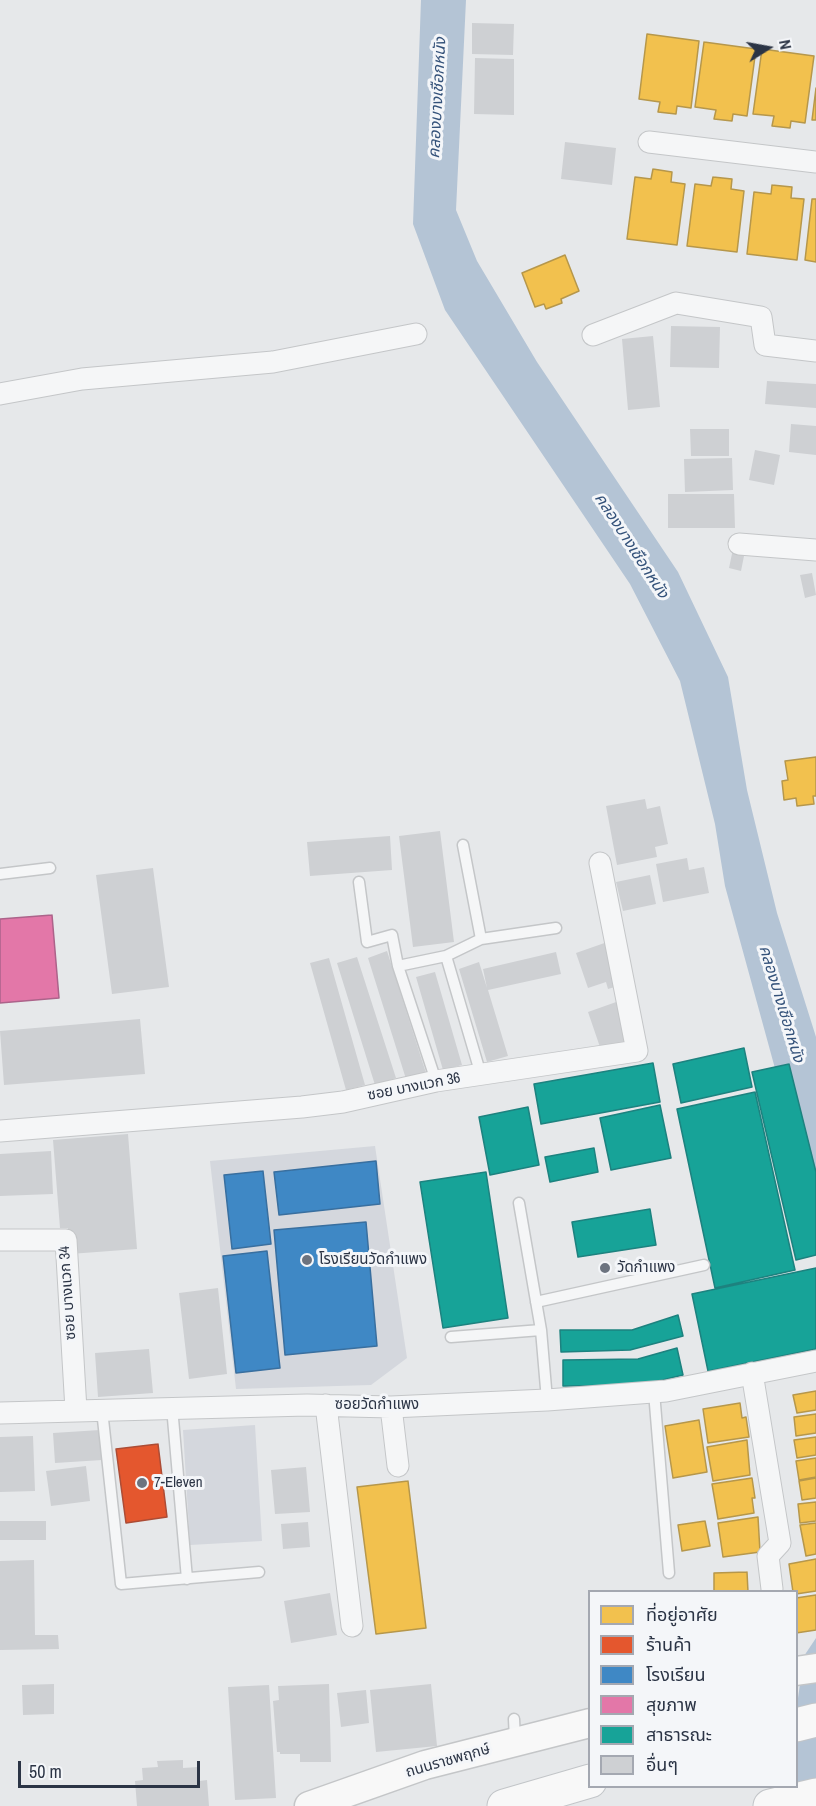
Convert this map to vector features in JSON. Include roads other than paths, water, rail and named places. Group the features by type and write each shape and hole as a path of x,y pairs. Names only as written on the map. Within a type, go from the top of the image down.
{"main road":[{"path":"798,1671 816,1668"},
{"path":"798,1724 816,1720"},
{"name":"ถนนราชพฤกษ์","path":"309,1806 514,1731 588,1723"},
{"path":"504,1806 588,1782"},
{"path":"771,1806 816,1796"}],"street":[{"path":"649,142 816,162"},
{"path":"593,336 676,303 761,317 765,345 816,351"},
{"path":"0,394 82,379 273,362 416,334"},
{"path":"739,544 816,550"},
{"name":"ซอย บางแวก 36","path":"0,1131 343,1102 436,1081 637,1051 600,863"},
{"name":"ซอย บางแวก 34","path":"0,1240 66,1240 76,1410"},
{"name":"ซอยวัดกำแพง","path":"0,1413 172,1407 326,1405 390,1407 547,1400 654,1392 816,1361"},
{"path":"752,1373 780,1543 768,1556 772,1589"},
{"path":"326,1405 352,1626"},
{"path":"390,1407 398,1466"}],"lane":[{"path":"463,845 481,939"},
{"path":"0,874 50,868"},
{"path":"359,882 367,942 392,935 398,966 436,1081"},
{"path":"398,966 446,956 481,939 556,928"},
{"path":"446,956 481,1075"},
{"path":"519,1203 541,1330 547,1400"},
{"path":"536,1302 704,1264"},
{"path":"451,1337 541,1330"},
{"path":"654,1392 669,1573"},
{"path":"172,1407 187,1579"},
{"path":"102,1410 121,1584 259,1572"}],"water":[{"name":"คลองบางเชือกหนัง","path":"421,0 466,0 456,210 477,261 537,362 678,572 728,677 747,790 777,913 816,1037 816,1218 725,886 715,824 680,681 630,584 445,310 413,224"},
{"path":"816,1638 816,1806 798,1788 798,1698 804,1656"}],"place":[{"name":"โรงเรียนวัดกำแพง","path":"307,1260"},
{"name":"วัดกำแพง","path":"605,1268"},
{"name":"7-Eleven","path":"142,1483"}]}
